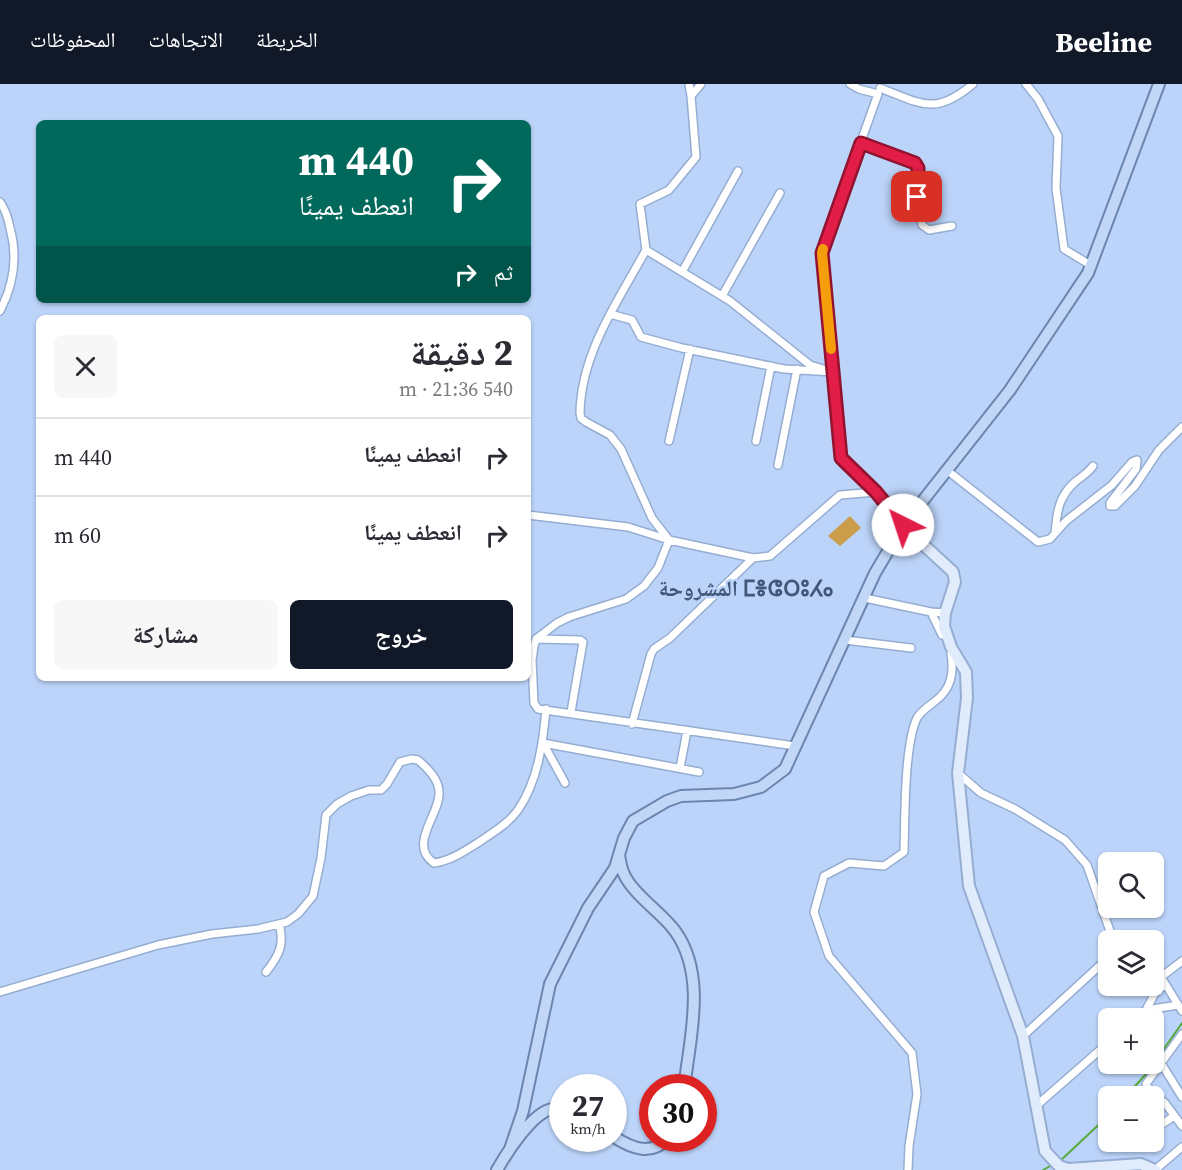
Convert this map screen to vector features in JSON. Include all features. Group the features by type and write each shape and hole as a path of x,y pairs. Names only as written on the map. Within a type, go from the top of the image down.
{"main road":[{"path":"510,1149 523,1112 538,1032 550,984 588,908 615,867 624,838 633,821 667,801 681,796 734,794 760,787 785,770 875,573 903,526 1010,390 1092,266 1159,84"},
{"path":"903,526 953,572 956,582 945,613 944,626 951,647 966,672 967,698 958,773 969,886 1023,1036 1045,1151 1059,1166 1074,1169 1141,1164 1155,1170"},
{"path":"619,854 623,873 627,879 675,931 686,951 693,975 693,1010 686,1074"},
{"path":"497,1170 510,1149 543,1113 549,1111"}],"street":[{"path":"669,540 652,518 621,449 610,435 586,422 581,418 580,413 589,359 610,314 646,250 640,204 669,190 696,158 688,84"},
{"path":"691,96 701,84"},
{"path":"849,84 859,89 879,89 923,104 937,105 959,96 973,84"},
{"path":"1026,84 1038,99 1058,136 1056,188 1064,249 1092,266"},
{"path":"879,89 822,253 841,458 876,492 903,526"},
{"path":"861,143 915,163 918,168 917,197 922,225 929,230 952,226"},
{"path":"682,272 738,171"},
{"path":"722,296 780,193"},
{"path":"0,202 6,210 15,255 14,273 0,311"},
{"path":"646,250 722,296 810,365 833,372"},
{"path":"610,314 632,320 641,337 771,366 833,372"},
{"path":"669,441 690,349"},
{"path":"756,441 771,366"},
{"path":"778,465 796,369"},
{"path":"948,471 1038,542 1050,539 1066,521 1112,485 1126,472 1132,462 1137,460 1137,469 1110,503 1110,506 1114,506 1135,486 1159,450 1182,427"},
{"path":"1055,533 1057,507 1066,490 1088,473 1093,466"},
{"path":"531,515 628,527 669,540 753,558 770,556 840,495 876,492"},
{"path":"669,540 658,568 644,586 627,599 569,617 536,639 532,660 534,703 538,709 795,746"},
{"path":"632,724 654,649 670,638 753,558"},
{"path":"865,598 945,613"},
{"path":"908,1170 909,1146 917,1094 912,1053 829,956 814,912 824,876 849,863 884,866 903,852 909,754 916,720 919,714 938,699 950,684 953,673 951,650 931,612"},
{"path":"536,639 580,640 583,642 571,712"},
{"path":"845,640 911,648"},
{"path":"0,992 158,945 287,922 298,914 313,896 321,858 326,815 337,804 351,796 369,790 381,790 400,762 418,760 436,780 440,789 439,798 425,832 425,853 434,863 444,862 504,825 518,810 532,782 543,743 546,709"},
{"path":"680,768 687,731"},
{"path":"543,743 699,772"},
{"path":"543,743 565,783"},
{"path":"958,773 981,793 1015,809 1065,840 1087,865 1110,930"},
{"path":"266,972 283,942 279,924"},
{"path":"1164,974 1182,961"},
{"path":"1023,1036 1098,967"},
{"path":"1147,1008 1155,993 1165,984 1180,1008 1164,1009"},
{"path":"1164,1060 1182,1034"},
{"path":"1036,1106 1098,1052"},
{"path":"1164,1069 1182,1097"},
{"path":"1154,1074 1146,1084 1153,1094 1165,1103 1182,1126"},
{"path":"1164,1123 1174,1116"},
{"path":"1155,1170 1182,1147"}],"shaded area":[{"path":"850,516 861,528 840,546 828,536"}],"waterway":[{"path":"1135,1086 1182,1023"},
{"path":"1060,1161 1098,1125"},
{"path":"1043,1170 1052,1165"}],"slow traffic":[{"path":"823,249 831,349"}],"district":[{"name":"المشروحة ⵎⴻⵛⵔⵓⵃⴰ","path":"746,588"}],"route":[{"path":"903,525 876,492 841,458 822,253 861,143 915,163 918,168 917,197"}]}
